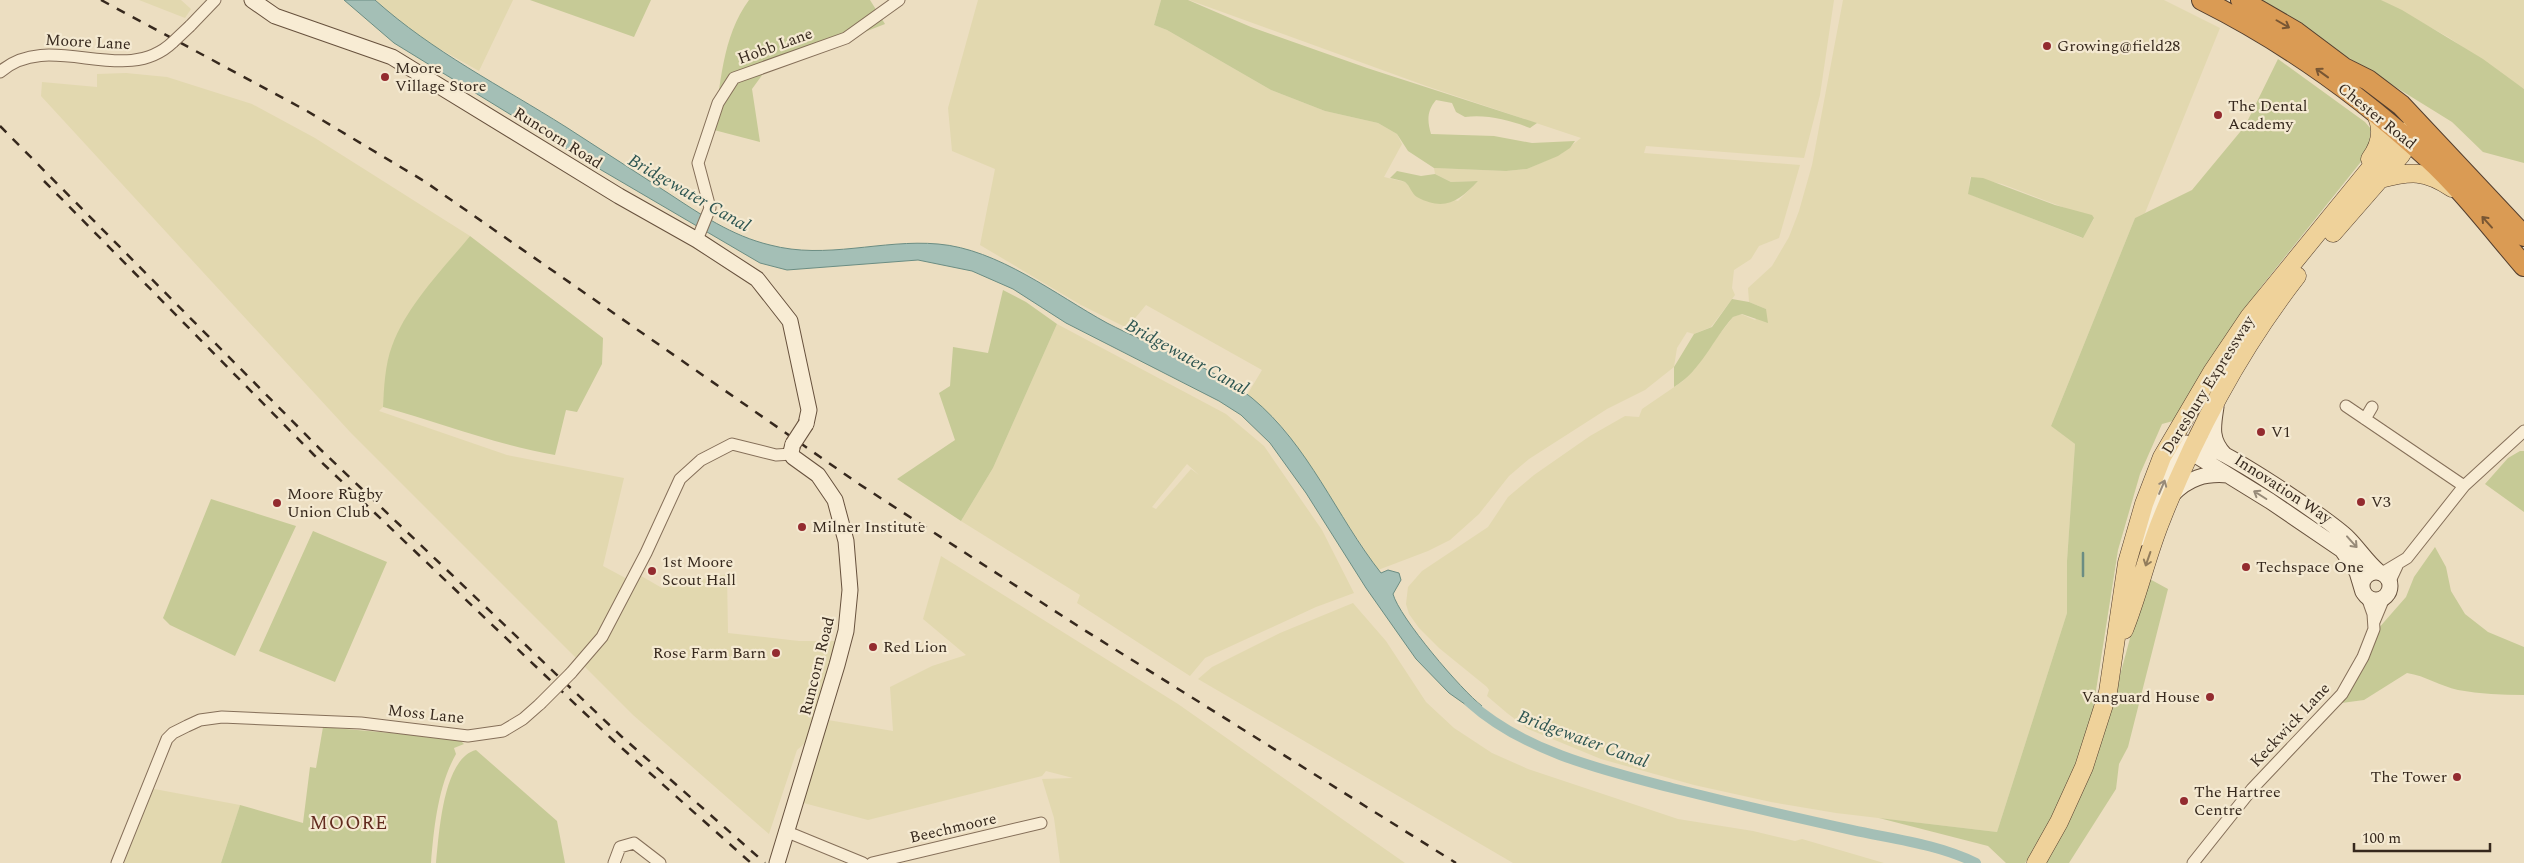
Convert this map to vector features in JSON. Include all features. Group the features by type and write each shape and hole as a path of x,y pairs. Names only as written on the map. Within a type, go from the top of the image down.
{"highway":[{"name":"Chester Road","path":"2202,0 2290,51 2406,135 2429,158 2524,266"},
{"name":"Chester Road","path":"2241,0 2296,32 2344,68 2368,80 2401,105 2524,236"}],"main road":[{"path":"2344,68 2365,90 2406,122 2406,135 2422,133 2434,139"},
{"path":"2375,113 2381,128 2371,179 2407,173 2428,175 2462,195"},
{"name":"Daresbury Expressway","path":"2115,652 2191,446 2253,336 2406,135"},
{"name":"Daresbury Expressway","path":"2036,863 2084,767 2108,692 2127,563 2135,530 2162,457 2212,372 2249,317 2371,179"}],"street":[{"name":"Moore Lane","path":"0,72 18,60 43,55 136,61 158,54 190,26 215,0"},
{"name":"Runcorn Road","path":"252,0 274,16 392,57 619,196 698,238 757,279 790,321 809,410 806,424 792,449 796,461 818,475 834,500 846,541 850,590 846,631 822,719 777,862"},
{"name":"Hobb Lane","path":"698,238 708,216 709,200 698,163 718,104 734,78 846,38 898,0"},
{"path":"2217,401 2213,435 2220,450 2229,458"},
{"path":"2346,406 2464,486"},
{"path":"2365,419 2372,407"},
{"path":"2127,563 2176,455 2191,446 2182,422"},
{"path":"2374,622 2365,595 2364,579 2370,573 2383,575 2407,558 2464,486 2524,431"},
{"name":"Moss Lane","path":"117,863 137,819 162,747 173,733 200,720 222,717 361,723 468,736 502,731 523,719 571,673 602,637 646,553 680,479 701,460 732,444 744,445 776,455 792,449"},
{"name":"Innovation Way","path":"2191,446 2204,446 2229,458 2300,501 2347,536 2368,563 2383,575"},
{"name":"Innovation Way","path":"2191,446 2229,475 2342,550 2357,572 2365,595"},
{"path":"2171,497 2180,486 2198,477 2229,475"},
{"path":"2365,595 2376,601 2384,598 2390,591 2383,575"},
{"name":"Keckwick Lane","path":"2193,863 2252,789 2342,694 2363,657 2384,598"},
{"name":"Beechmoore","path":"878,862 1041,823"},
{"path":"786,831 863,863"},
{"path":"614,863 620,847 634,843 660,863"}],"shaded area":[{"path":"139,0 181,0 191,9 185,18"},
{"path":"376,0 513,0 479,71 424,40 403,25"},
{"path":"978,0 1161,0 1154,25 1167,30 1271,90 1325,111 1378,123 1397,134 1402,144 1384,177 1405,182 1413,191 1458,201 1478,181 1451,182 1435,174 1434,168 1506,171 1527,169 1561,154 1581,138 1429,87 1189,0 1834,0 1820,95 1804,158 1646,146 1644,153 1800,165 1779,238 1759,246 1751,259 1734,270 1732,288 1735,295 1711,327 1694,334 1687,332 1677,348 1674,367 1645,390 1607,409 1529,459 1509,476 1479,514 1450,540 1428,551 1378,570 1288,434 1275,419 1247,395 1262,370 1146,305 1127,328 1081,305 980,245 995,169 952,151 948,108"},
{"path":"1843,0 2164,0 2220,28 2145,213 2135,218 2051,426 2075,444 2067,561 2067,613 1997,832 1836,813 1771,802 1694,785 1601,759 1528,729 1507,713 1487,696 1489,690 1487,687 1439,648 1419,628 1409,614 1406,604 1408,587 1422,571 1488,527 1508,497 1534,475 1590,436 1625,416 1639,417 1642,409 1683,381 1733,317 1741,314 1755,320 1766,309 1749,302 1748,288 1772,266 1789,237 1799,211 1812,165","holes":["1970,177 2002,184 2094,219 2082,238 1969,194"]},
{"path":"2381,0 2524,0 2524,89 2448,37"},
{"path":"126,73 167,77 252,104 315,138 470,236 416,303 384,393 383,407 379,411 507,455 624,478 603,566 631,581 636,573 662,588 727,574 728,633 799,641 836,641 825,689 805,743 797,750 769,834 633,715 351,433 41,96 42,82 97,87 97,74"},
{"path":"1057,324 1226,414 1264,446 1322,530 1354,593 1316,607 1205,658 1190,676 1077,603 1080,595 961,521 993,468","holes":["1187,464 1199,475 1191,469 1156,509 1152,507"]},
{"path":"941,556 1178,704 1405,863 1060,863 1054,818 1042,779 1073,778 1046,771 1042,776 868,820 796,801 822,719 893,731 890,687 932,666 966,655 923,619"},
{"path":"1353,603 1386,641 1426,702 1454,728 1492,753 1528,769 1678,819 1753,831 1795,841 1802,839 1884,863 1513,863 1198,679 1212,667 1280,633"},
{"path":"149,788 240,805 221,863 117,863"}],"green space":[{"path":"530,0 651,0 634,37"},
{"path":"749,0 870,0 885,24 765,71 752,89 760,142 714,130 728,46 733,29"},
{"path":"1161,0 1188,0 1251,27 1367,68 1537,123 1530,128 1498,118 1465,117 1456,112 1452,103 1436,100 1429,116 1431,134 1494,136 1532,143 1575,141 1570,148 1558,156 1527,169 1506,171 1434,168 1408,151 1397,134 1378,123 1325,111 1271,90 1167,30 1154,25"},
{"path":"2255,0 2381,0 2402,10 2483,59 2524,89 2524,163 2483,152 2452,122"},
{"path":"2278,59 2365,122 2371,129 2368,153 2260,288 2173,421 2162,424 2140,474 2118,550 2084,767 2059,822 2025,863 2006,863 1988,846 1879,818 1997,832 2067,613 2067,561 2075,444 2051,426 2135,218 2192,190 2245,126"},
{"path":"1397,171 1421,176 1435,174 1451,182 1478,181 1458,199 1444,204 1436,204 1417,197 1405,182 1390,178"},
{"path":"1971,177 1983,178 2055,205 2092,215 2094,218 2083,238 1968,194"},
{"path":"470,236 603,338 602,364 577,412 566,410 555,455 490,440 383,407 388,360 399,331 426,288"},
{"path":"1003,290 1026,302 1057,324 993,468 961,521 897,479 955,440 939,393 950,386 953,347 988,353"},
{"path":"1732,299 1749,302 1766,309 1768,323 1742,314 1733,317 1699,364 1674,387 1674,367 1694,334 1712,327"},
{"path":"2520,451 2524,451 2524,512 2485,484 2508,458"},
{"path":"211,499 296,526 235,656 170,625 163,618"},
{"path":"313,531 387,562 335,682 259,651"},
{"path":"2435,547 2446,567 2451,591 2465,614 2488,632 2524,647 2524,695 2458,690 2407,673 2364,700 2334,704 2370,638 2406,597 2414,577"},
{"path":"2146,577 2168,589 2128,747 2119,764 2116,789 2069,863 2046,863 2064,828 2094,759 2116,688"},
{"path":"323,727 459,739 464,744 454,748 456,754 441,793 435,821 431,863 221,863 240,805 303,823 310,767 316,768"},
{"path":"476,750 557,821 565,863 436,863 441,817 450,782 456,767 465,756"}],"water":[{"path":"344,0 375,0 420,36 468,68 566,127 704,216 729,230 756,241 791,249 833,250 917,243 960,248 1004,264 1107,323 1219,376 1252,398 1290,437 1381,573 1388,570 1399,573 1401,580 1393,594 1398,605 1419,636 1447,670 1482,706 1476,712 1449,693 1416,659 1366,588 1306,493 1270,443 1241,415 1219,401 1066,323 1013,289 972,271 918,260 787,270 760,263 591,164 394,43"}],"waterway":[{"path":"2083,553 2083,576"},
{"name":"Bridgewater Canal","path":"1469,702 1490,719 1514,734 1565,757 1591,766 1740,804 1931,847 1961,856 1976,863"}],"railway":[{"path":"101,0 307,111 424,181 859,484 1081,628 1456,863"},
{"path":"0,126 320,449 621,736 765,863"},
{"path":"44,181 314,455 615,742 751,863"}],"place":[{"name":"Growing@field28","path":"2047,46"},
{"name":"Moore Village Store","path":"385,77"},
{"name":"The Dental Academy","path":"2218,115"},
{"name":"V1","path":"2261,432"},
{"name":"V3","path":"2361,502"},
{"name":"Moore Rugby Union Club","path":"277,503"},
{"name":"Milner Institute","path":"802,527"},
{"name":"Techspace One","path":"2246,567"},
{"name":"1st Moore Scout Hall","path":"652,571"},
{"name":"Red Lion","path":"873,647"},
{"name":"Rose Farm Barn","path":"776,653"},
{"name":"Vanguard House","path":"2210,697"},
{"name":"The Tower","path":"2457,777"},
{"name":"The Hartree Centre","path":"2184,801"}],"district":[{"name":"MOORE","path":"349,823"}]}
